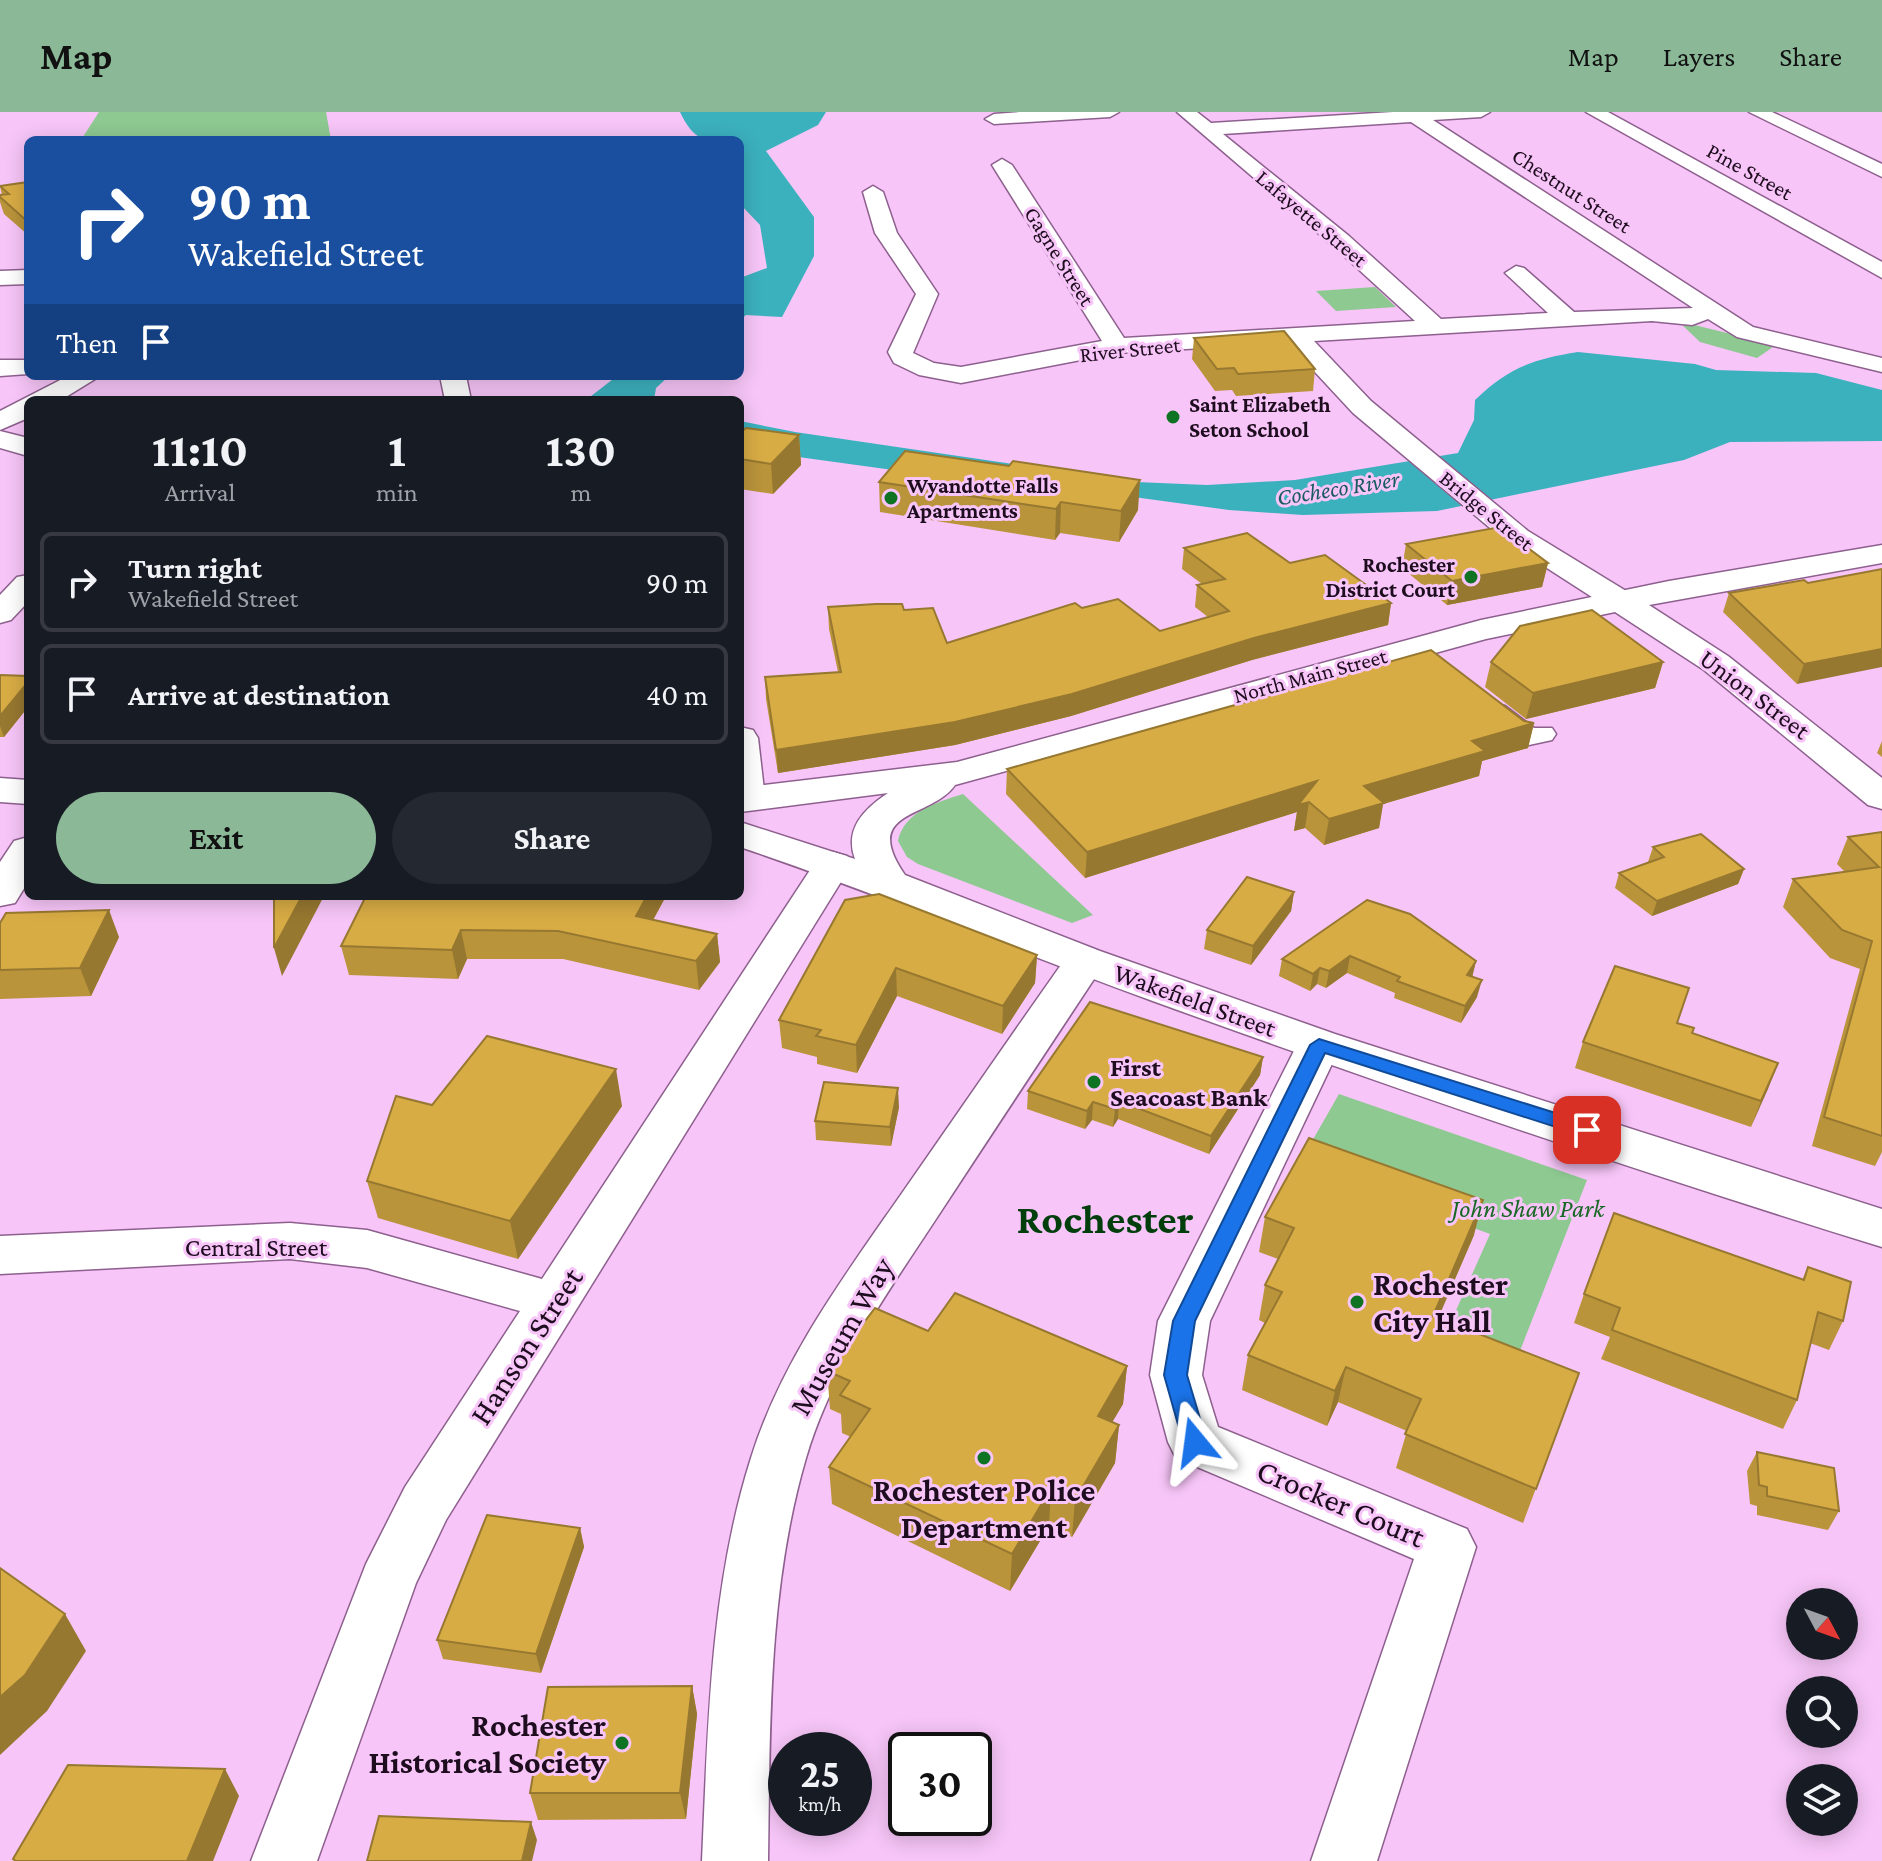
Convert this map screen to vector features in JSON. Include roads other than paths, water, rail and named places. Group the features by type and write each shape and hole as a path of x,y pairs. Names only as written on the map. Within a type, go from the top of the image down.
{"main road":[{"path":"0,439 24,446"},
{"name":"North Main Street","path":"744,811 959,773 1407,648 1620,601 1882,554"},
{"name":"Union Street","path":"1620,601 1716,663 1882,797"},
{"path":"890,884 872,859 870,839 875,825 882,814 897,802 959,773"},
{"path":"0,790 24,792"},
{"name":"Wakefield Street","path":"744,812 833,864 1085,961 1319,1045 1882,1228"},
{"path":"0,894 24,855"}],"street":[{"path":"994,119 1110,112"},
{"name":"Lafayette Street","path":"1186,112 1341,241 1435,327"},
{"path":"1207,129 1481,112"},
{"name":"Pine Street","path":"1595,112 1882,271"},
{"path":"1758,112 1882,171"},
{"name":"Chestnut Street","path":"1411,114 1701,313"},
{"name":"Gagne Street","path":"1002,165 1117,346"},
{"name":"River Street","path":"873,192 886,233 927,294 902,345 903,358 928,370 961,375 1117,346 1701,313 1745,332 1882,365"},
{"path":"1516,273 1570,320"},
{"path":"0,278 24,277"},
{"name":"Bridge Street","path":"1296,337 1341,387 1484,508 1536,550 1620,601"},
{"path":"0,368 24,367"},
{"path":"49,396 79,380"},
{"path":"0,422 24,409"},
{"path":"0,613 24,588"},
{"path":"1480,699 1529,737 1543,734"},
{"name":"Hanson Street","path":"284,1861 387,1582 418,1517 833,864"},
{"name":"Museum Way","path":"735,1861 738,1773 752,1600 763,1519 793,1417 818,1364 883,1260 1085,961"},
{"name":"Crocker Court","path":"1319,1045 1184,1321 1176,1375 1195,1442 1447,1547 1344,1861"},
{"name":"Central Street","path":"0,1255 290,1241 367,1249 553,1302"}],"water":[{"path":"680,112 826,112 818,125 766,151 814,217 814,256 782,317 744,317 744,277 767,268 760,225 744,208 744,136 699,136"},
{"name":"Cocheco River","path":"1578,352 1695,364 1716,370 1816,373 1882,390 1882,441 1730,442 1684,460 1437,511 1303,515 1229,510 958,473 922,474 744,450 744,422 1136,482 1207,485 1295,480 1458,453 1474,420 1475,400 1510,373 1548,358"},
{"path":"612,380 665,380 656,388 655,396 591,396"}],"place":[{"name":"Saint Elizabeth Seton School","path":"1173,417"},
{"name":"Wyandotte Falls Apartments","path":"891,498"},
{"name":"Rochester District Court","path":"1471,577"},
{"name":"First Seacoast Bank","path":"1094,1082"},
{"name":"Rochester City Hall","path":"1357,1302"},
{"name":"Rochester Police Department","path":"984,1458"},
{"name":"Rochester Historical Society","path":"622,1743"}],"district":[{"name":"Rochester","path":"1105,1218"}],"park label":[{"name":"John Shaw Park","path":"1528,1208"}]}
